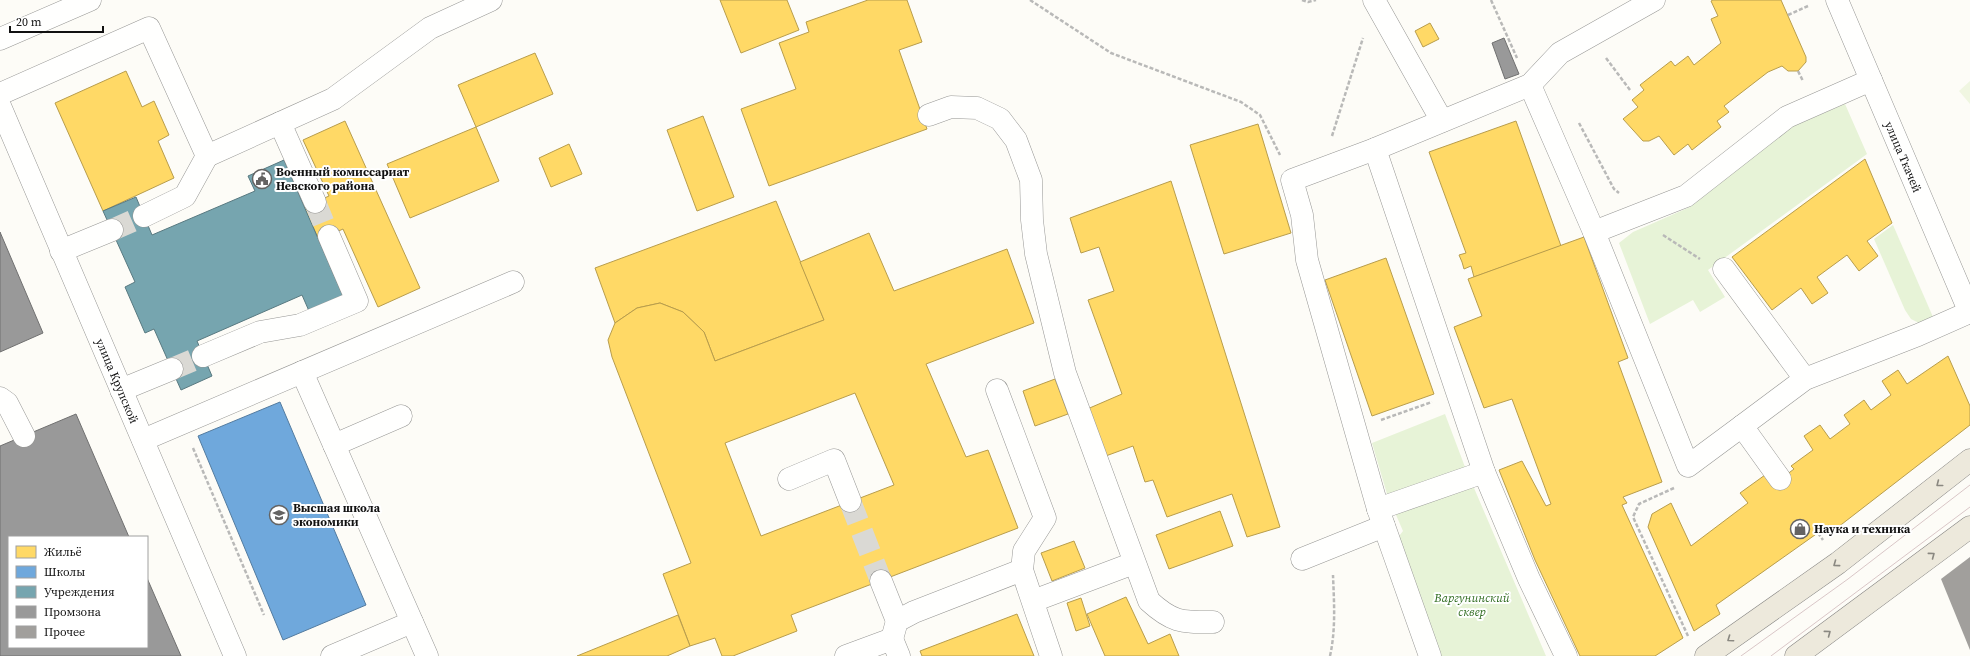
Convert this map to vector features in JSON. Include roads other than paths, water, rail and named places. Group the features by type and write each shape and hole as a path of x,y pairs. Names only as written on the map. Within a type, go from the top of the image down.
{"main road":[{"path":"1706,656 1838,563 1970,460"},
{"path":"1804,654 1970,527"}],"street":[{"path":"0,39 90,0"},
{"path":"144,216 185,196 207,156 333,99 430,28 491,0"},
{"path":"1374,0 1442,121"},
{"path":"1430,656 1381,518 1355,429 1308,260 1302,215 1292,180 1375,149 1530,85 1560,53 1654,0"},
{"name":"улица Ткачей","path":"1837,0 1970,313"},
{"path":"0,94 148,28 207,156"},
{"path":"1594,232 1686,196 1787,117 1871,80"},
{"path":"1530,85 1594,232 1688,466 1805,379 1918,336 1970,313"},
{"name":"улица Крупской","path":"0,106 235,656"},
{"path":"929,115 951,107 977,108 1000,119 1016,140 1031,180 1032,220 1036,254 1065,373 1149,601 1164,615 1185,622 1213,622"},
{"path":"280,123 315,202"},
{"path":"1375,149 1484,472 1529,579 1566,656"},
{"path":"61,251 112,230"},
{"path":"203,356 260,332 300,325 357,301 329,236"},
{"path":"1724,269 1805,379"},
{"path":"143,440 514,282"},
{"path":"121,390 172,369"},
{"path":"302,372 427,656"},
{"path":"997,390 1045,518 1024,551 1022,570 1052,656"},
{"path":"0,398 7,402 24,436"},
{"path":"334,445 401,416"},
{"path":"1742,426 1780,479"},
{"path":"788,478 834,460 850,501"},
{"path":"1302,559 1381,518 1484,472"},
{"path":"1033,601 1134,563"},
{"path":"846,656 896,638 914,612 1022,570"},
{"path":"881,581 896,638"},
{"path":"332,656 412,622"}],"tunnel":[{"path":"315,202 329,236"},
{"path":"112,230 144,216"},
{"path":"172,369 203,356"},
{"path":"850,501 881,581"}],"tram line":[{"path":"1741,656 1848,579 1970,485"},
{"path":"1771,656 1970,507"}],"place":[{"name":"Военный комиссариат Невского района","path":"262,179"},
{"name":"Высшая школа экономики","path":"279,515"},
{"name":"Наука и техника","path":"1800,529"}],"park label":[{"name":"Варгунинский сквер","path":"1472,605"}]}
